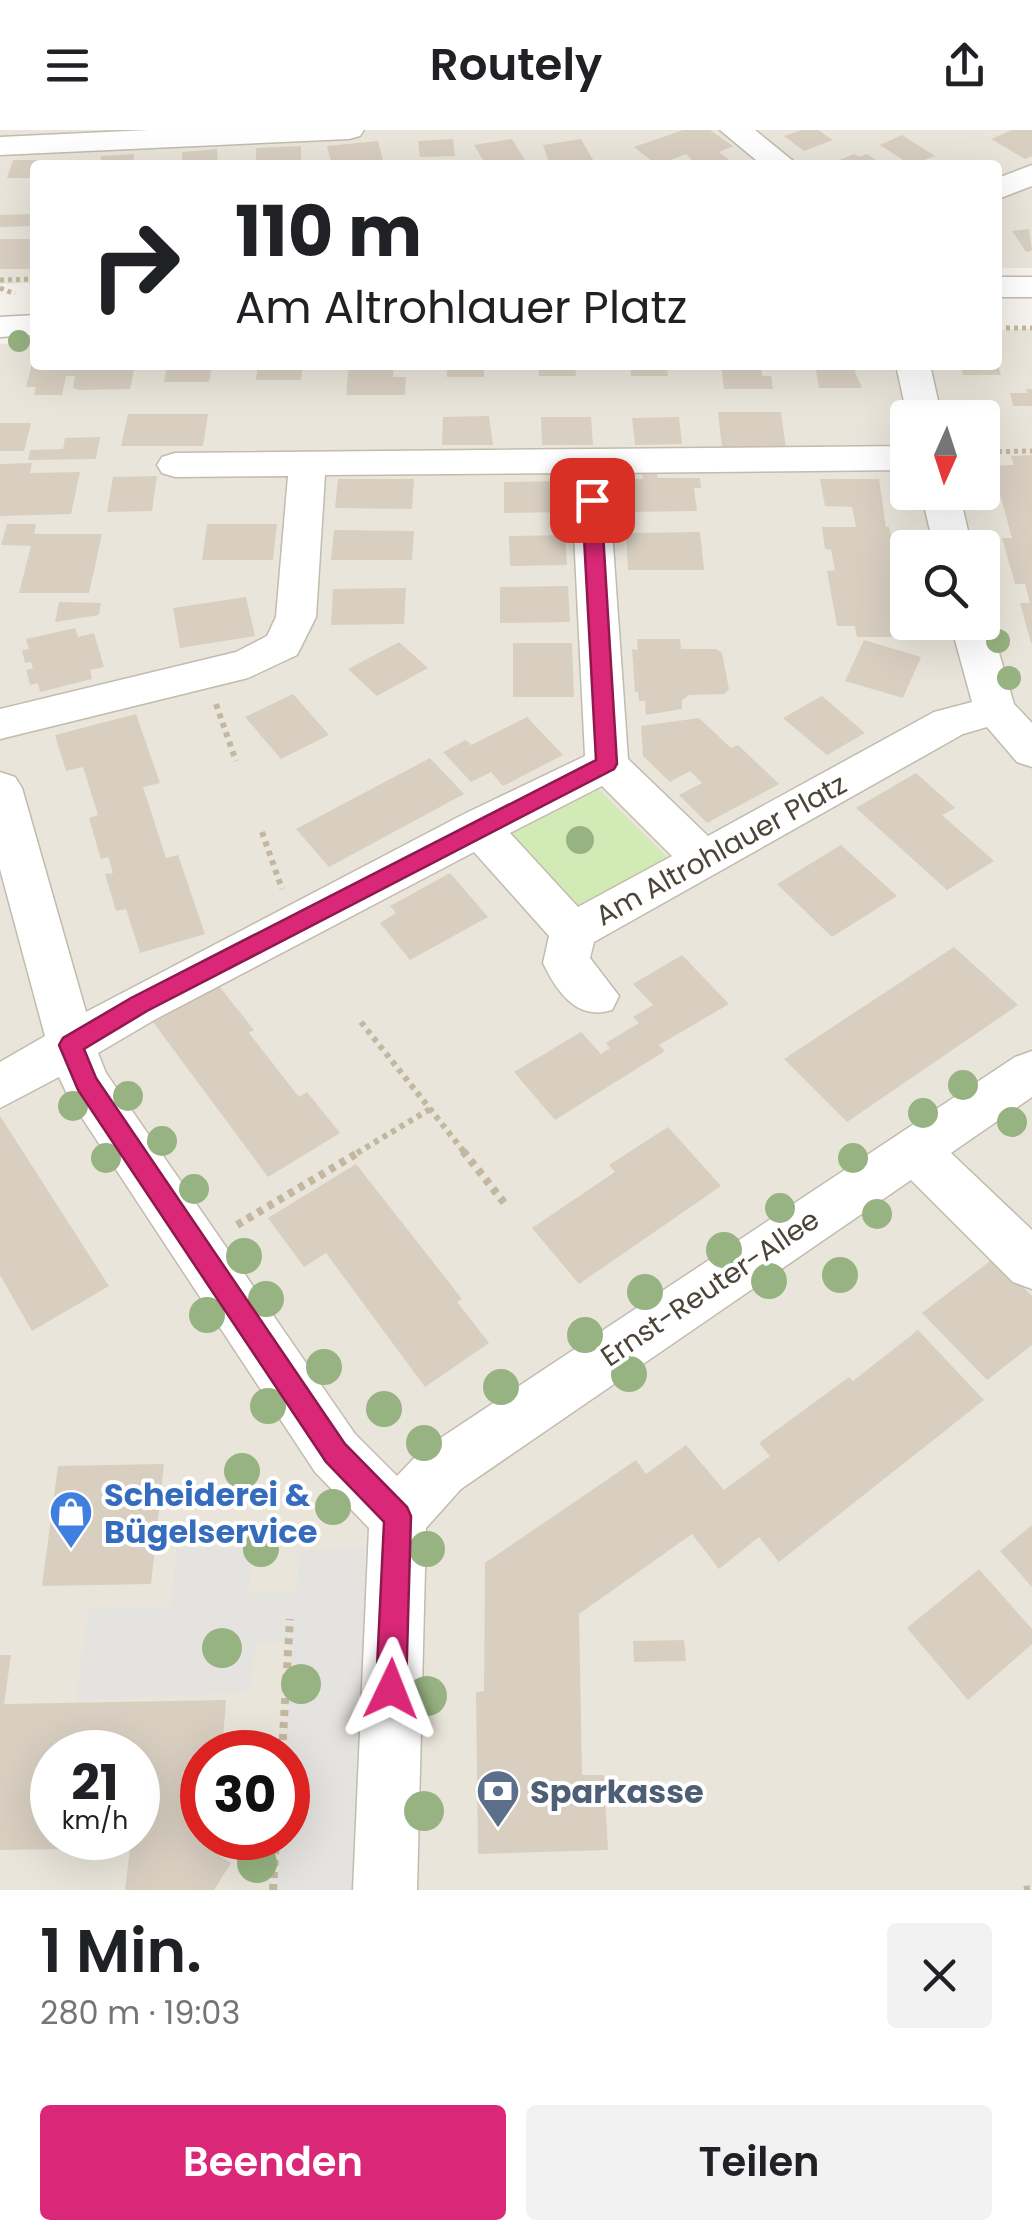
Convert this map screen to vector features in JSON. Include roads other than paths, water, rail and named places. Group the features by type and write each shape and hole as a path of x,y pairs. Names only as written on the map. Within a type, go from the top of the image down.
{"street":[{"path":"0,146 167,134 349,130"},
{"path":"735,130 775,160"},
{"path":"1002,188 1032,174"},
{"path":"1002,287 1032,286"},
{"path":"1002,312 1031,323"},
{"path":"0,327 30,325"},
{"path":"913,370 920,400"},
{"path":"175,465 890,458"},
{"path":"590,462 606,764 704,860"},
{"path":"0,724 248,664 283,645 296,617 307,464"},
{"path":"974,640 996,710 1032,751"},
{"name":"Am Altrohlauer Platz","path":"478,828 573,932 948,723 996,710"},
{"path":"0,1087 294,924 606,764"},
{"path":"0,788 71,1045 86,1083 335,1453 398,1516 385,1890"},
{"path":"573,932 566,963 595,996"},
{"name":"Ernst-Reuter-Allee","path":"398,1516 442,1470 1032,1072"},
{"path":"914,1149 1032,1265"}],"place":[{"name":"Scheiderei & Bügelservice","path":"71,1550"},
{"name":"Sparkasse","path":"498,1829"}]}
